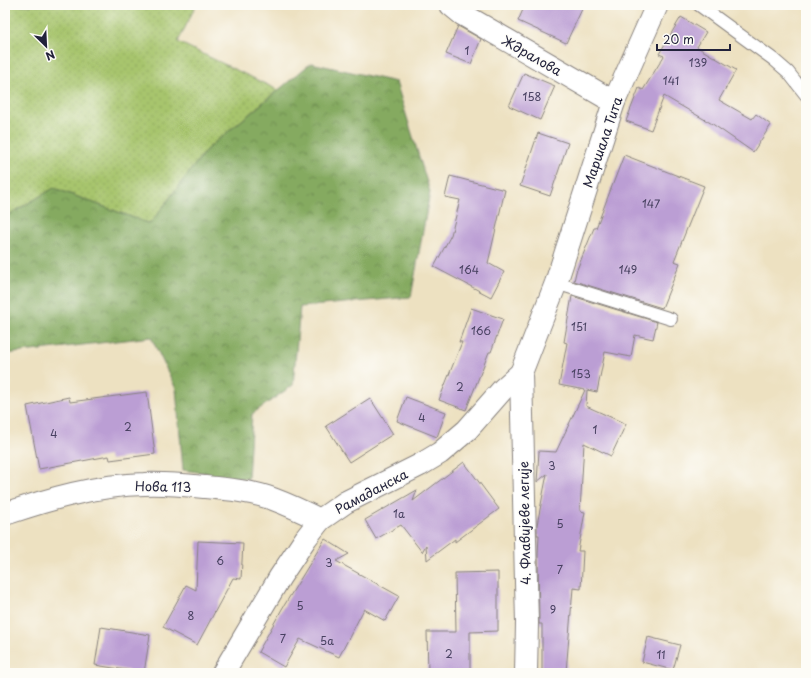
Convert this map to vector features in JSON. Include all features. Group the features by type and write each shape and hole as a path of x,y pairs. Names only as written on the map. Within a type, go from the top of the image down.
{"street":[{"name":"Ждралова","path":"451,5 462,14 614,102"},
{"name":"Маршала Тита","path":"521,373 556,284 614,102 657,5"},
{"name":"Рамаданска","path":"223,673 280,577 320,520 346,502 420,465 440,453 467,430 503,389 521,373"},
{"name":"4. Флавијеве легије","path":"521,373 527,623 526,673"},
{"name":"Нова 113","path":"5,514 49,500 97,489 151,484 181,484 240,491 271,498 320,520"}],"lane":[{"path":"699,5 773,59 788,72 806,95"},
{"path":"556,284 671,319"}],"green space":[{"path":"5,5 196,5 178,42 278,90 206,150 150,224 54,188 5,217"},
{"path":"311,63 396,82 430,192 411,297 300,307 293,385 252,414 248,479 183,470 176,389 151,337 5,354 5,217 54,188 150,224 206,150"}],"building":[{"path":"525,5 584,5 566,43 518,21"},
{"path":"681,17 706,32 697,47 736,70 719,100 752,119 756,114 771,125 753,152 714,125 664,96 651,130 626,121 639,88 643,90 664,56 659,54"},
{"path":"458,26 481,39 471,64 446,54"},
{"path":"524,73 555,86 540,120 509,106"},
{"path":"538,133 568,143 550,196 520,186"},
{"path":"624,155 704,186 674,261 680,263 662,308 574,281 576,272 594,228 596,228"},
{"path":"450,176 505,190 488,263 504,272 491,297 434,267 451,235 460,200 445,197"},
{"path":"572,296 657,322 653,339 635,335 631,357 605,352 597,392 587,390 586,406 626,424 611,456 584,443 580,511 585,512 578,551 583,551 581,589 573,588 566,672 542,673 542,624 539,624 539,535 537,535 537,525 547,474 537,482 539,451 556,452 585,390 559,385 567,343 564,342"},
{"path":"471,308 503,319 491,352 489,352 466,410 439,400 462,342 459,342"},
{"path":"147,392 155,454 110,460 109,456 39,469 27,406 69,397 70,402"},
{"path":"406,397 446,412 437,437 397,421"},
{"path":"370,398 393,434 349,462 326,426"},
{"path":"464,462 499,509 455,542 455,539 427,560 426,545 422,552 401,525 376,539 365,520 417,490 413,501"},
{"path":"325,539 349,554 336,561 399,596 385,621 364,609 339,657 300,639 284,667 258,652 282,609"},
{"path":"198,541 243,543 241,579 233,578 197,645 163,627 186,585 196,590"},
{"path":"498,572 498,631 470,632 470,673 428,673 427,632 456,632 455,573"},
{"path":"101,627 150,635 144,673 95,665"},
{"path":"648,637 680,645 673,670 642,662"}]}
